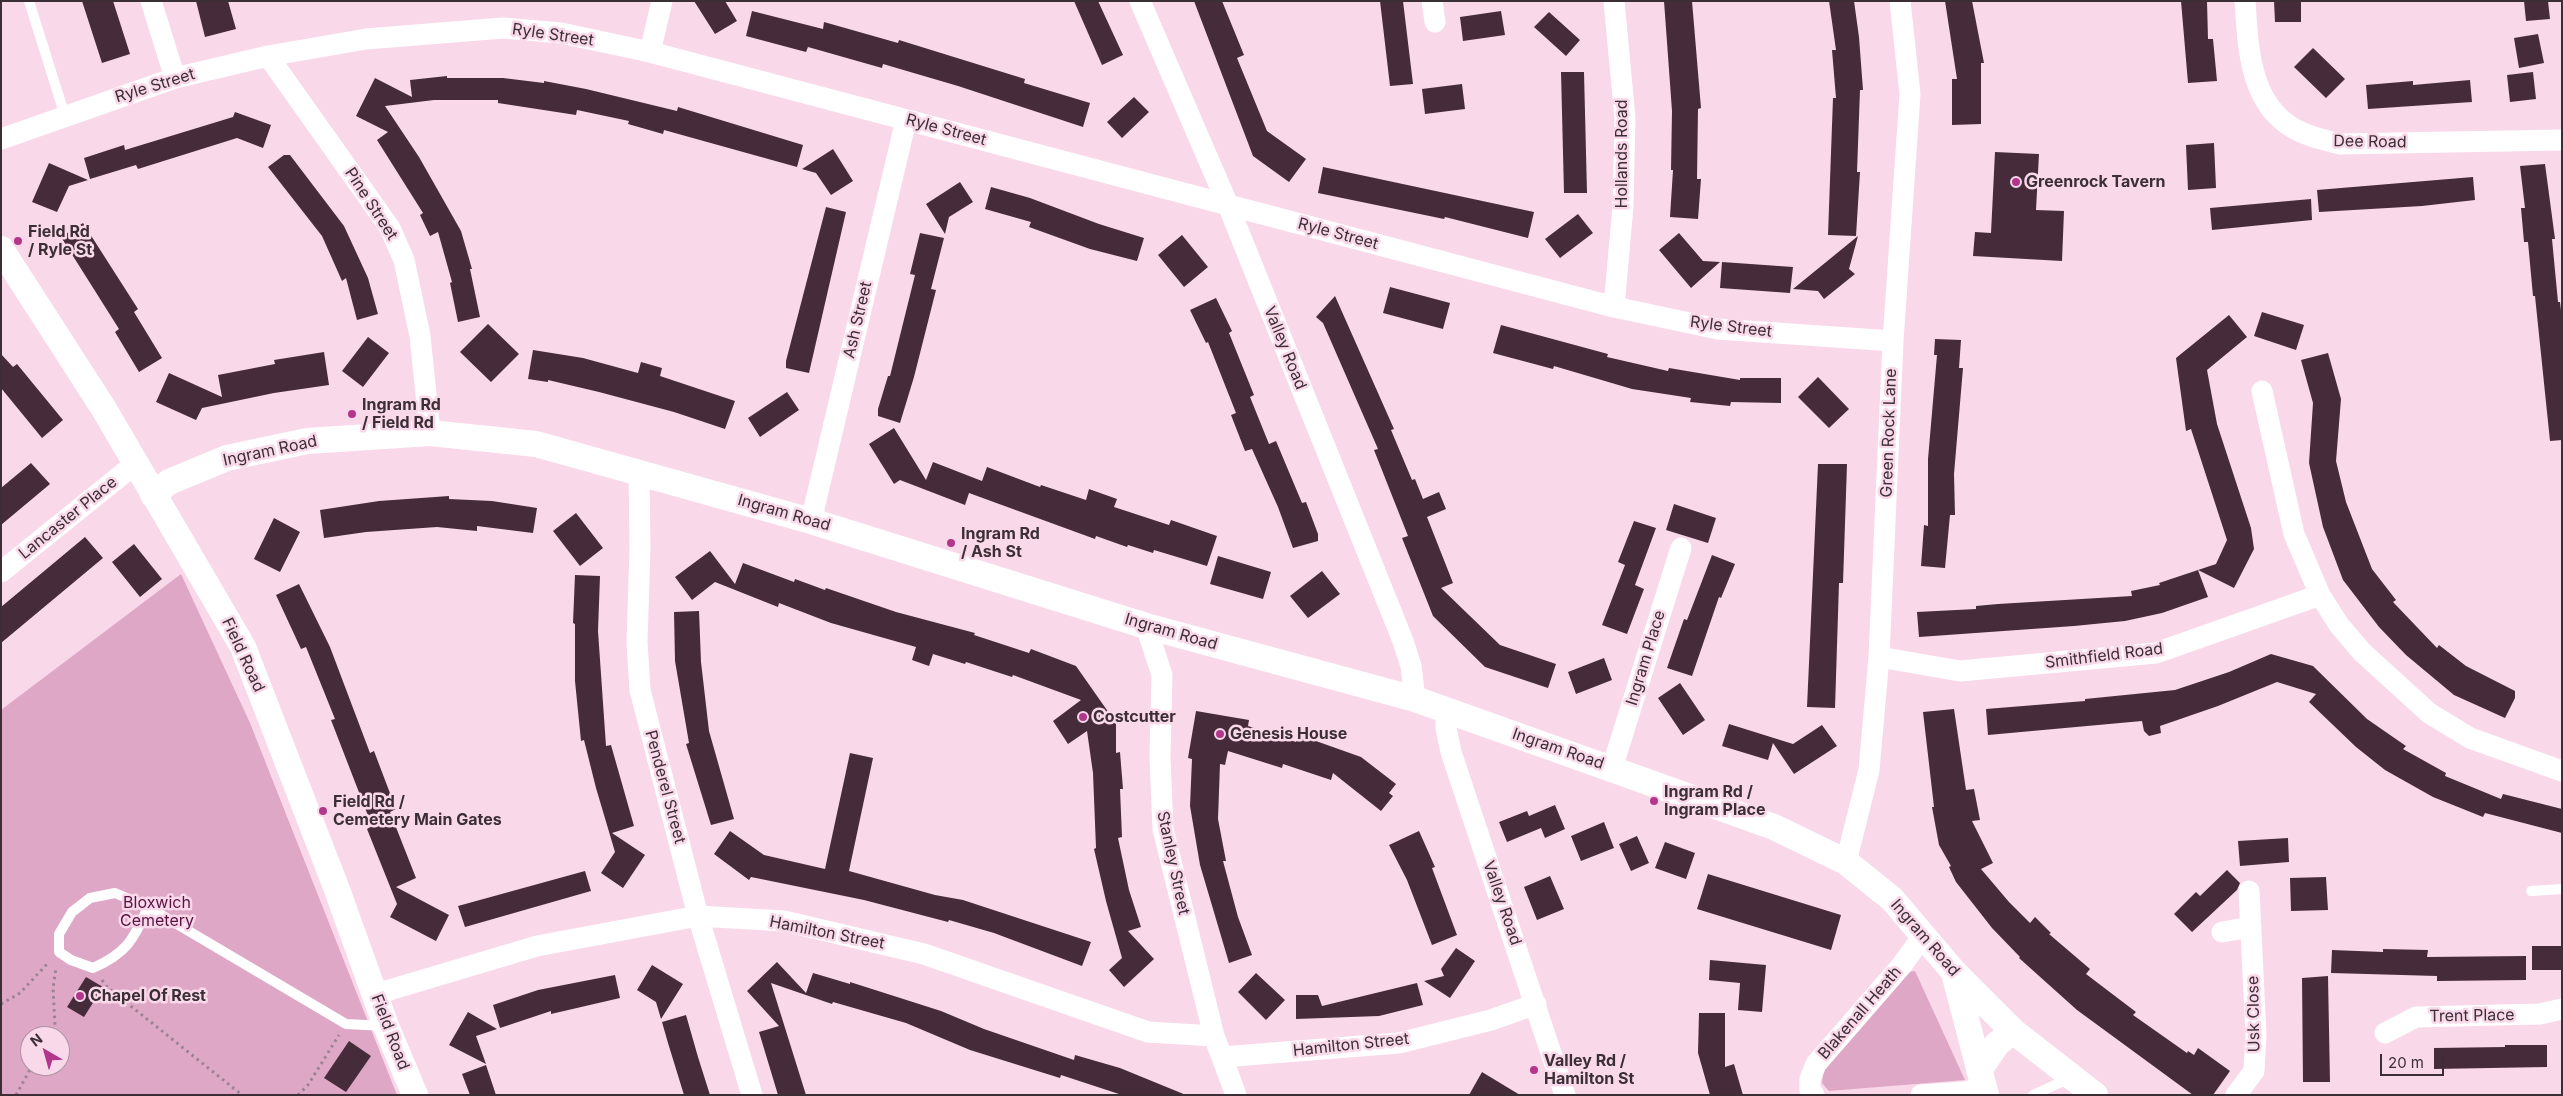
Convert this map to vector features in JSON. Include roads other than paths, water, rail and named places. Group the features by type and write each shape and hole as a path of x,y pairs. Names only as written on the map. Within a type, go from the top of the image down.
{"street":[{"path":"151,1 175,78"},
{"path":"650,52 662,1"},
{"name":"Valley Road","path":"1140,1 1228,205 1403,641 1411,666 1415,698"},
{"name":"Hollands Road","path":"1614,1 1625,118 1622,206 1614,307"},
{"name":"Green Rock Lane","path":"1846,862 1869,770 1879,657 1893,341 1910,94 1900,1"},
{"name":"Dee Road","path":"2245,1 2248,47 2253,73 2264,97 2278,116 2292,128 2310,136 2340,144 2562,140"},
{"name":"Ryle Street","path":"1,139 175,78 268,56 366,39 503,28 561,33 650,52 1614,307 1718,329 1893,341"},
{"name":"Pine Street","path":"268,56 384,220 404,260 420,336 430,433"},
{"name":"Ash Street","path":"811,520 906,120"},
{"name":"Field Road","path":"1,249 104,409 243,647 376,994 386,1026 415,1095"},
{"path":"2262,391 2294,534 2320,595 2339,625 2362,652 2428,713 2470,738 2562,771"},
{"name":"Ingram Road","path":"153,495 169,482 227,458 307,441 430,433 536,444 811,520 1146,626 1415,698 1774,827 1846,862 1892,899 1954,972 2013,1031 2095,1095"},
{"name":"Lancaster Place","path":"1,572 135,464"},
{"name":"Penderel Street","path":"638,471 640,548 637,642 640,690 698,916 752,1095"},
{"name":"Ingram Place","path":"1612,768 1681,548"},
{"name":"Smithfield Road","path":"1879,657 1960,671 2156,653 2320,595"},
{"name":"Stanley Street","path":"1146,626 1162,676 1160,757 1163,828 1214,1036 1236,1095"},
{"name":"Valley Road","path":"1446,709 1446,728 1451,752 1565,1095"},
{"name":"Usk Close","path":"2236,1095 2254,1071 2256,1035 2249,891"},
{"name":"Hamilton Street","path":"376,994 537,946 698,916 784,922 924,954 1148,1032 1214,1036"},
{"path":"2222,932 2251,927"},
{"name":"Blakenall Heath","path":"1814,1095 1810,1091 1810,1079 1816,1064 1902,966 1923,936"},
{"path":"1954,972 1983,1084"},
{"name":"Hamilton Street","path":"1222,1057 1399,1043 1491,1020 1536,1004"},
{"name":"Trent Place","path":"2385,1033 2416,1017 2540,1014 2562,1009"},
{"path":"1920,1095 1964,1092 1983,1084 1997,1044 2013,1031"}],"lane":[{"path":"29,1 65,116"},
{"path":"2531,891 2562,889"},
{"path":"148,907 133,939 114,959 93,968 71,960 59,952 59,934 72,912 90,898 115,893 148,907 346,1024 386,1026"},
{"path":"2033,1095 2071,1077"}],"place":[{"name":"Greenrock Tavern","path":"2016,182"},
{"name":"Field Rd / Ryle St","path":"18,241"},
{"name":"Ingram Rd / Field Rd","path":"352,414"},
{"name":"Ingram Rd / Ash St","path":"951,543"},
{"name":"Costcutter","path":"1083,717"},
{"name":"Genesis House","path":"1220,734"},
{"name":"Ingram Rd / Ingram Place","path":"1654,801"},
{"name":"Field Rd / Cemetery Main Gates","path":"323,811"},
{"name":"Chapel Of Rest","path":"80,996"},
{"name":"Valley Rd / Hamilton St","path":"1534,1070"}],"park label":[{"name":"Bloxwich Cemetery","path":"157,912"}]}
